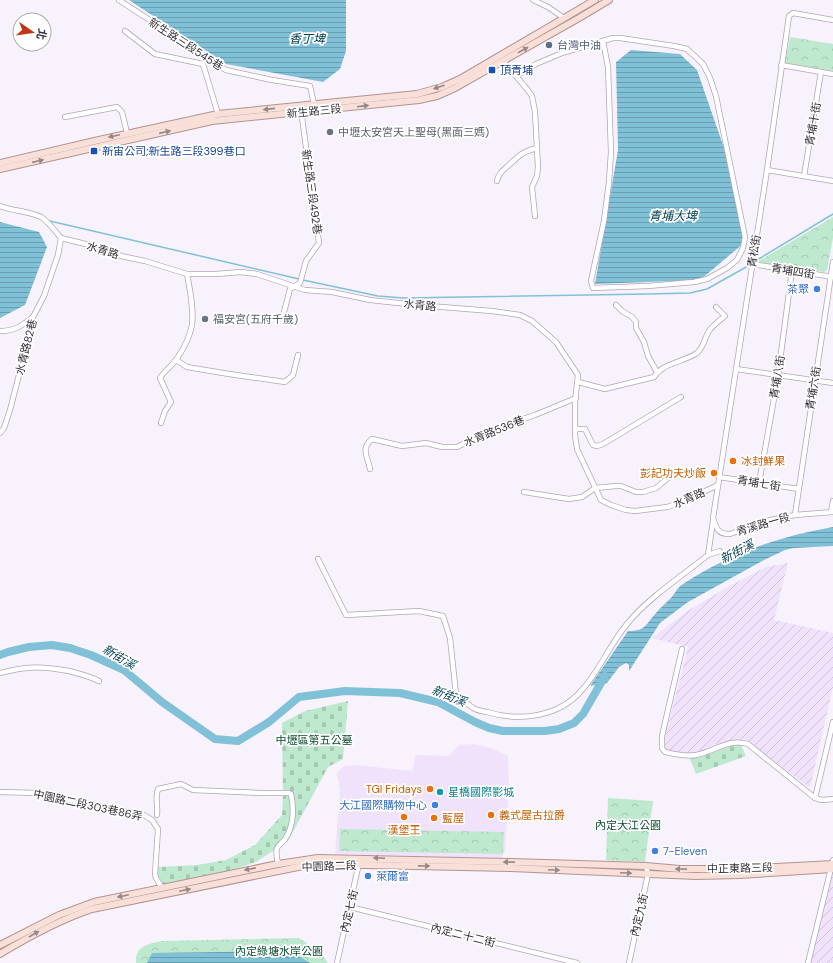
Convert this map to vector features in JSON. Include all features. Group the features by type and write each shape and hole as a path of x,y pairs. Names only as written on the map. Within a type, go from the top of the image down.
{"main road":[{"name":"新生路三段","path":"0,163 127,133 218,114 418,94 442,87 460,79 595,0"},
{"name":"新生路三段","path":"0,169 212,121 419,100 437,96 455,88 609,0"},
{"name":"中園路二段","path":"0,954 40,930 92,909 278,864 318,858 359,862 696,876 739,875 832,865"},
{"name":"中園路二段","path":"0,946 39,924 72,909 94,902 319,864 359,862 646,866"},
{"name":"中正東路三段","path":"646,866 680,869 739,869 832,865"},
{"path":"6,942 9,948"}],"street":[{"name":"新生路三段545巷","path":"119,0 226,70 272,80 310,86 314,104"},
{"path":"533,0 548,7 564,18"},
{"name":"青松街","path":"717,530 713,519 767,170 789,16 794,13 833,20"},
{"path":"125,31 155,54 203,64 218,114"},
{"path":"516,76 536,64 562,53 613,38 687,49 703,64 710,78 716,96 745,237 743,248 737,260 727,268 707,279 694,282 648,286 593,288 591,281 604,221 611,152 608,67 603,41"},
{"path":"503,61 532,96 537,148 537,176 532,187 535,216"},
{"path":"781,65 833,74"},
{"name":"青埔十街","path":"804,176 822,72"},
{"name":"新生路三段492巷","path":"295,287 300,283 306,261 319,243 300,106"},
{"path":"65,116 117,107 122,112 127,133"},
{"path":"497,181 502,170 516,157 525,151 537,148"},
{"path":"767,170 833,181"},
{"path":"0,206 10,210 29,213 41,217 61,238"},
{"name":"水青路","path":"61,238 106,249 121,256 145,261 187,274 242,272 257,274 295,287 386,302 492,311 520,315 532,321 556,342 578,375 576,398 577,449 601,500 626,510 635,511 673,505 718,485"},
{"name":"水青路82巷","path":"0,433 4,428 10,410 30,332 32,317 44,296 58,254 61,238"},
{"name":"青埔六街","path":"795,515 814,380 832,277 833,262"},
{"name":"青埔四街","path":"752,264 832,277"},
{"name":"青埔八街","path":"759,483 778,376 792,270"},
{"path":"161,423 165,411 171,402 160,378 183,350 192,325 187,274"},
{"path":"280,316 283,316 290,290 295,287"},
{"path":"616,305 632,317 636,322 636,328 644,342 648,356 657,372"},
{"path":"578,382 605,389 654,377 657,372 668,364 687,358 698,352 702,347 709,331 725,316 716,307"},
{"path":"0,332 10,331 21,327 32,317"},
{"path":"176,360 187,367 285,382 292,375 298,355"},
{"path":"736,369 833,383"},
{"path":"576,429 585,429 593,445 597,446 603,444 681,397"},
{"name":"水青路536巷","path":"370,469 365,452 368,442 372,439 402,446 426,443 442,447 457,447 478,439 493,429 535,415 576,398"},
{"name":"青埔七街","path":"719,477 799,489"},
{"path":"524,492 569,499 582,497 595,488 620,486 636,492 643,492 656,488 668,478"},
{"path":"832,512 833,501"},
{"name":"青溪路一段","path":"717,530 724,534 730,534 770,520 795,515 832,512"},
{"path":"708,555 713,519"},
{"path":"318,559 346,615 419,611 443,616 450,638 456,694 475,709 502,716 522,717 539,715 557,709 575,697 582,690 600,665 626,624 644,606 708,555 720,551"},
{"path":"682,649 662,736 662,748 665,752 681,756 695,756 733,742 748,744 815,798 822,800 833,799"},
{"path":"0,673 23,668 46,667 89,675 99,681"},
{"path":"815,798 833,722"},
{"path":"157,815 158,808 156,794 158,789 181,784 193,790 289,793 291,794 293,803 292,819 287,837 276,848 278,864"},
{"name":"中園路二段303巷86弄","path":"0,792 37,793 144,815 152,820 158,829 155,874 163,891"},
{"name":"內定七街","path":"337,963 359,862"},
{"path":"808,963 832,865"},
{"name":"內定九街","path":"629,963 648,874 646,866"},
{"name":"內定二十二街","path":"350,907 577,963"}],"shaded area":[{"path":"788,563 774,620 833,633 833,687 810,788 745,739 716,744 694,753 687,754 670,751 665,748 664,741 688,647 652,638 686,612 724,589 766,567"},
{"path":"473,744 491,748 508,756 509,787 505,851 501,858 335,854 340,790 337,773 344,766 356,765 412,771 416,755 449,756 459,745"},
{"path":"831,874 833,874 833,963 810,963"}],"green space":[{"path":"790,37 833,44 833,71 785,63"},
{"path":"833,217 833,238 827,270 824,272 757,262"},
{"name":"中壢區第五公墓","path":"348,701 343,759 328,767 288,841 256,862 232,870 163,885 158,877 158,867 197,865 226,860 255,845 282,815 282,723 305,711"},
{"path":"741,745 746,756 696,774 690,759 732,746"},
{"name":"內定大江公園","path":"608,798 653,801 645,862 606,860"},
{"path":"340,829 504,832 503,854 339,851"},
{"name":"內定綠塘水岸公園","path":"299,938 321,953 328,963 136,963 136,957 140,949 148,944 163,941"}],"water":[{"name":"香丁埤","path":"129,0 346,0 346,51 340,69 323,82 226,64"},
{"name":"青埔大埤","path":"631,50 680,54 697,70 724,148 744,243 700,280 595,284 618,150 616,62"},
{"path":"0,222 39,232 47,247 25,305 0,318"},
{"name":"新街溪","path":"833,527 833,546 794,548 785,550 688,602 660,623 629,671 629,665 626,663 619,667 607,683 590,686 628,631 638,630 645,626 683,584 700,573 736,555 794,535"},
{"path":"290,951 310,963 147,963 152,953"}],"waterway":[{"path":"757,260 833,214"},
{"path":"50,221 299,279"},
{"path":"303,280 378,296 403,298 690,293 707,289 748,266"},
{"name":"新街溪","path":"0,655 29,647 52,645 70,648 91,655 124,670 162,702 215,739 238,741 269,722 299,697 345,691 400,693 438,702 475,722 489,728 503,731 545,731 559,729 574,723 583,714 605,676"}],"place":[{"name":"台灣中油","path":"549,45"},
{"name":"頂青埔","path":"492,70"},
{"name":"中壢太安宮天上聖母(黑面三媽)","path":"330,132"},
{"name":"新宙公司;新生路三段399巷口","path":"94,151"},
{"name":"茶聚","path":"817,289"},
{"name":"福安宮(五府千歲)","path":"205,319"},
{"name":"冰封鮮果","path":"733,461"},
{"name":"彭記功夫炒飯","path":"714,473"},
{"name":"TGI Fridays","path":"430,789"},
{"name":"星橋國際影城","path":"440,792"},
{"name":"大江國際購物中心","path":"435,805"},
{"name":"義式屋古拉爵","path":"491,815"},
{"name":"漢堡王","path":"404,817"},
{"name":"藍屋","path":"434,818"},
{"name":"7-Eleven","path":"655,851"},
{"name":"萊爾富","path":"368,876"}]}
